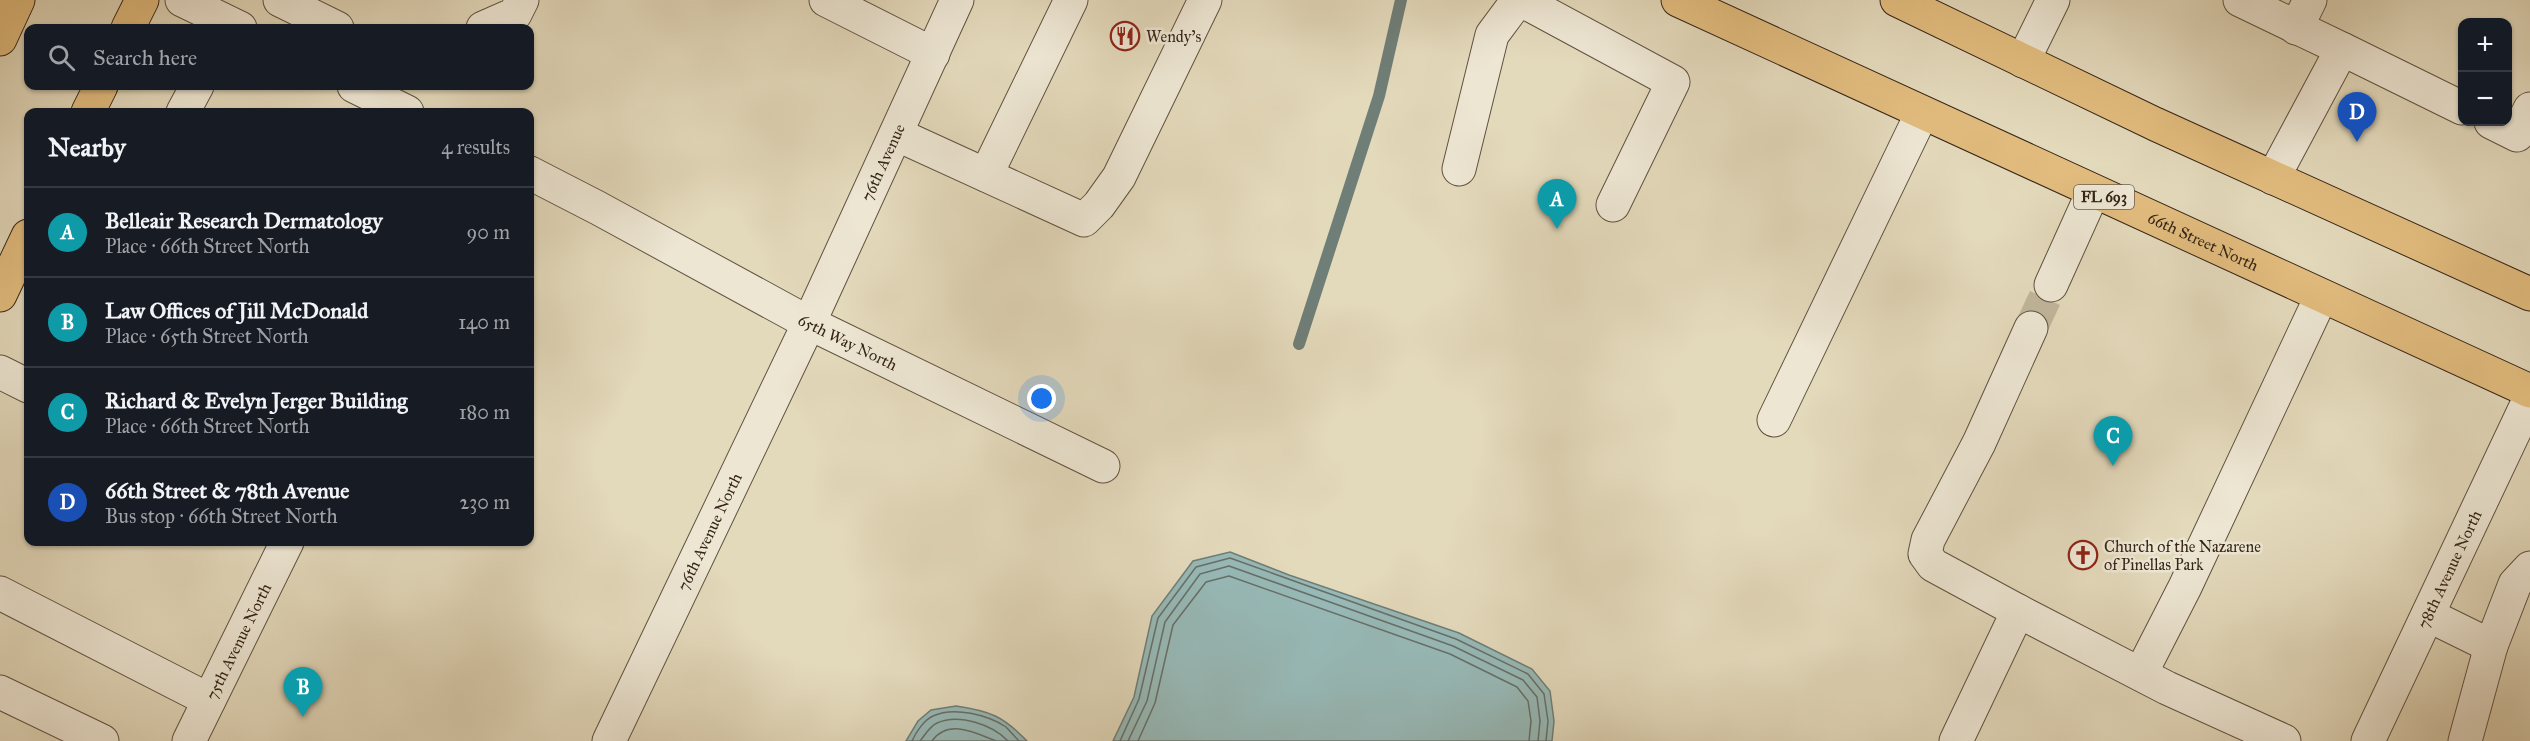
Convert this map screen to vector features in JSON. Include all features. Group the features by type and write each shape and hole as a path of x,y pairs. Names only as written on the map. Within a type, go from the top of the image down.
{"main road":[{"path":"0,39 18,0"},
{"path":"130,24 142,0"},
{"name":"66th Street North","path":"1678,0 2530,391"},
{"path":"1897,0 2273,178 2530,294"},
{"path":"90,108 99,90"},
{"path":"0,295 24,244"}],"street":[{"path":"182,0 226,24"},
{"path":"280,0 329,24"},
{"path":"492,24 515,14 522,0"},
{"path":"826,0 933,54"},
{"name":"76th Avenue","path":"809,323 957,0"},
{"path":"986,175 1071,0"},
{"path":"896,134 1084,220 1099,205 1119,177 1204,0"},
{"path":"1459,169 1492,35 1520,0 1673,82 1613,205"},
{"path":"2023,61 2053,0"},
{"path":"2240,0 2303,14 2342,49 2458,106"},
{"path":"2273,178 2342,49"},
{"path":"185,108 195,90"},
{"path":"366,90 397,100"},
{"path":"2499,126 2517,135 2530,109"},
{"path":"1774,420 1922,112"},
{"name":"65th Way North","path":"534,175 809,323 1103,466"},
{"path":"2051,285 2093,192"},
{"path":"2141,673 2186,587 2321,297"},
{"name":"76th Avenue North","path":"609,741 809,323"},
{"path":"2031,328 1979,443 1928,540 1925,554 1933,565 2018,611 2167,687 2284,741"},
{"path":"0,372 24,384"},
{"name":"78th Avenue North","path":"2368,741 2530,398"},
{"name":"75th Avenue North","path":"189,741 285,546"},
{"path":"2465,741 2491,646 2515,584 2530,568"},
{"path":"0,593 210,700"},
{"path":"1956,741 2018,611"},
{"path":"2428,615 2491,646"},
{"path":"0,692 93,739"}],"water":[{"path":"1230,552 1289,575 1459,633 1532,669 1550,691 1554,721 1552,741 1113,741 1134,697 1152,616 1193,561"},
{"path":"956,706 995,716 1011,726 1027,741 906,741 918,721 931,710"}],"waterway":[{"path":"1299,344 1379,96 1401,0"}],"tunnel":[{"path":"2031,328 2051,285"}],"place":[{"name":"Wendy's","path":"1125,36"},
{"name":"66th Street & 78th Avenue","path":"2357,142"},
{"name":"Belleair Research Dermatology","path":"1557,229"},
{"name":"Richard & Evelyn Jerger Building","path":"2113,466"},
{"name":"Church of the Nazarene of Pinellas Park","path":"2083,555"},
{"name":"Law Offices of Jill McDonald","path":"303,717"}]}
